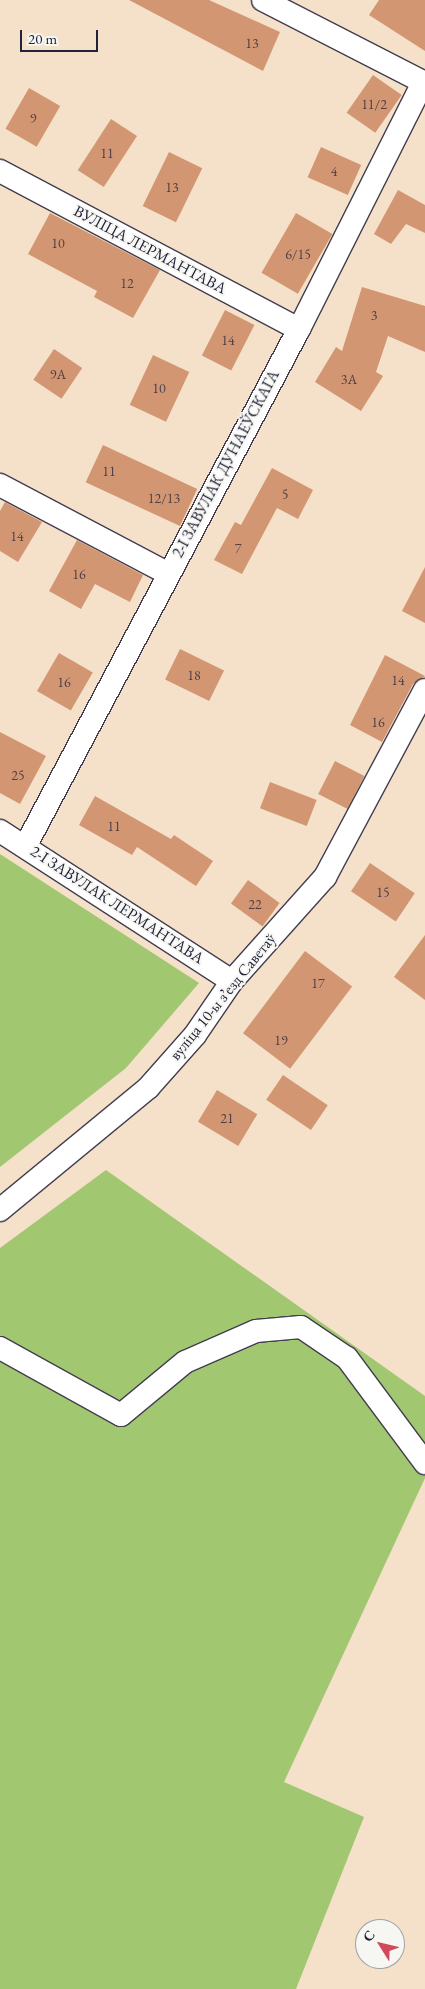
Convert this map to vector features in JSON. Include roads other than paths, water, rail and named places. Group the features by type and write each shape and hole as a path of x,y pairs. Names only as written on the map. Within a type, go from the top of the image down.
{"street":[{"path":"263,0 424,82"},
{"name":"2-І ЗАВУЛАК ДУНАЕЎСКАГА","path":"26,845 167,573 299,329 424,82"},
{"name":"ВУЛІЦА ЛЕРМАНТАВА","path":"0,171 299,329"},
{"path":"0,485 167,573"},
{"name":"вуліца 10-ы зʼезд Саветаў","path":"0,1210 148,1088 195,1035 232,981 325,878 425,690"},
{"name":"2-І ЗАВУЛАК ЛЕРМАНТАВА","path":"0,831 26,845 232,981"},
{"path":"0,1348 121,1415 185,1362 256,1331 301,1327 347,1358 425,1463"}]}
